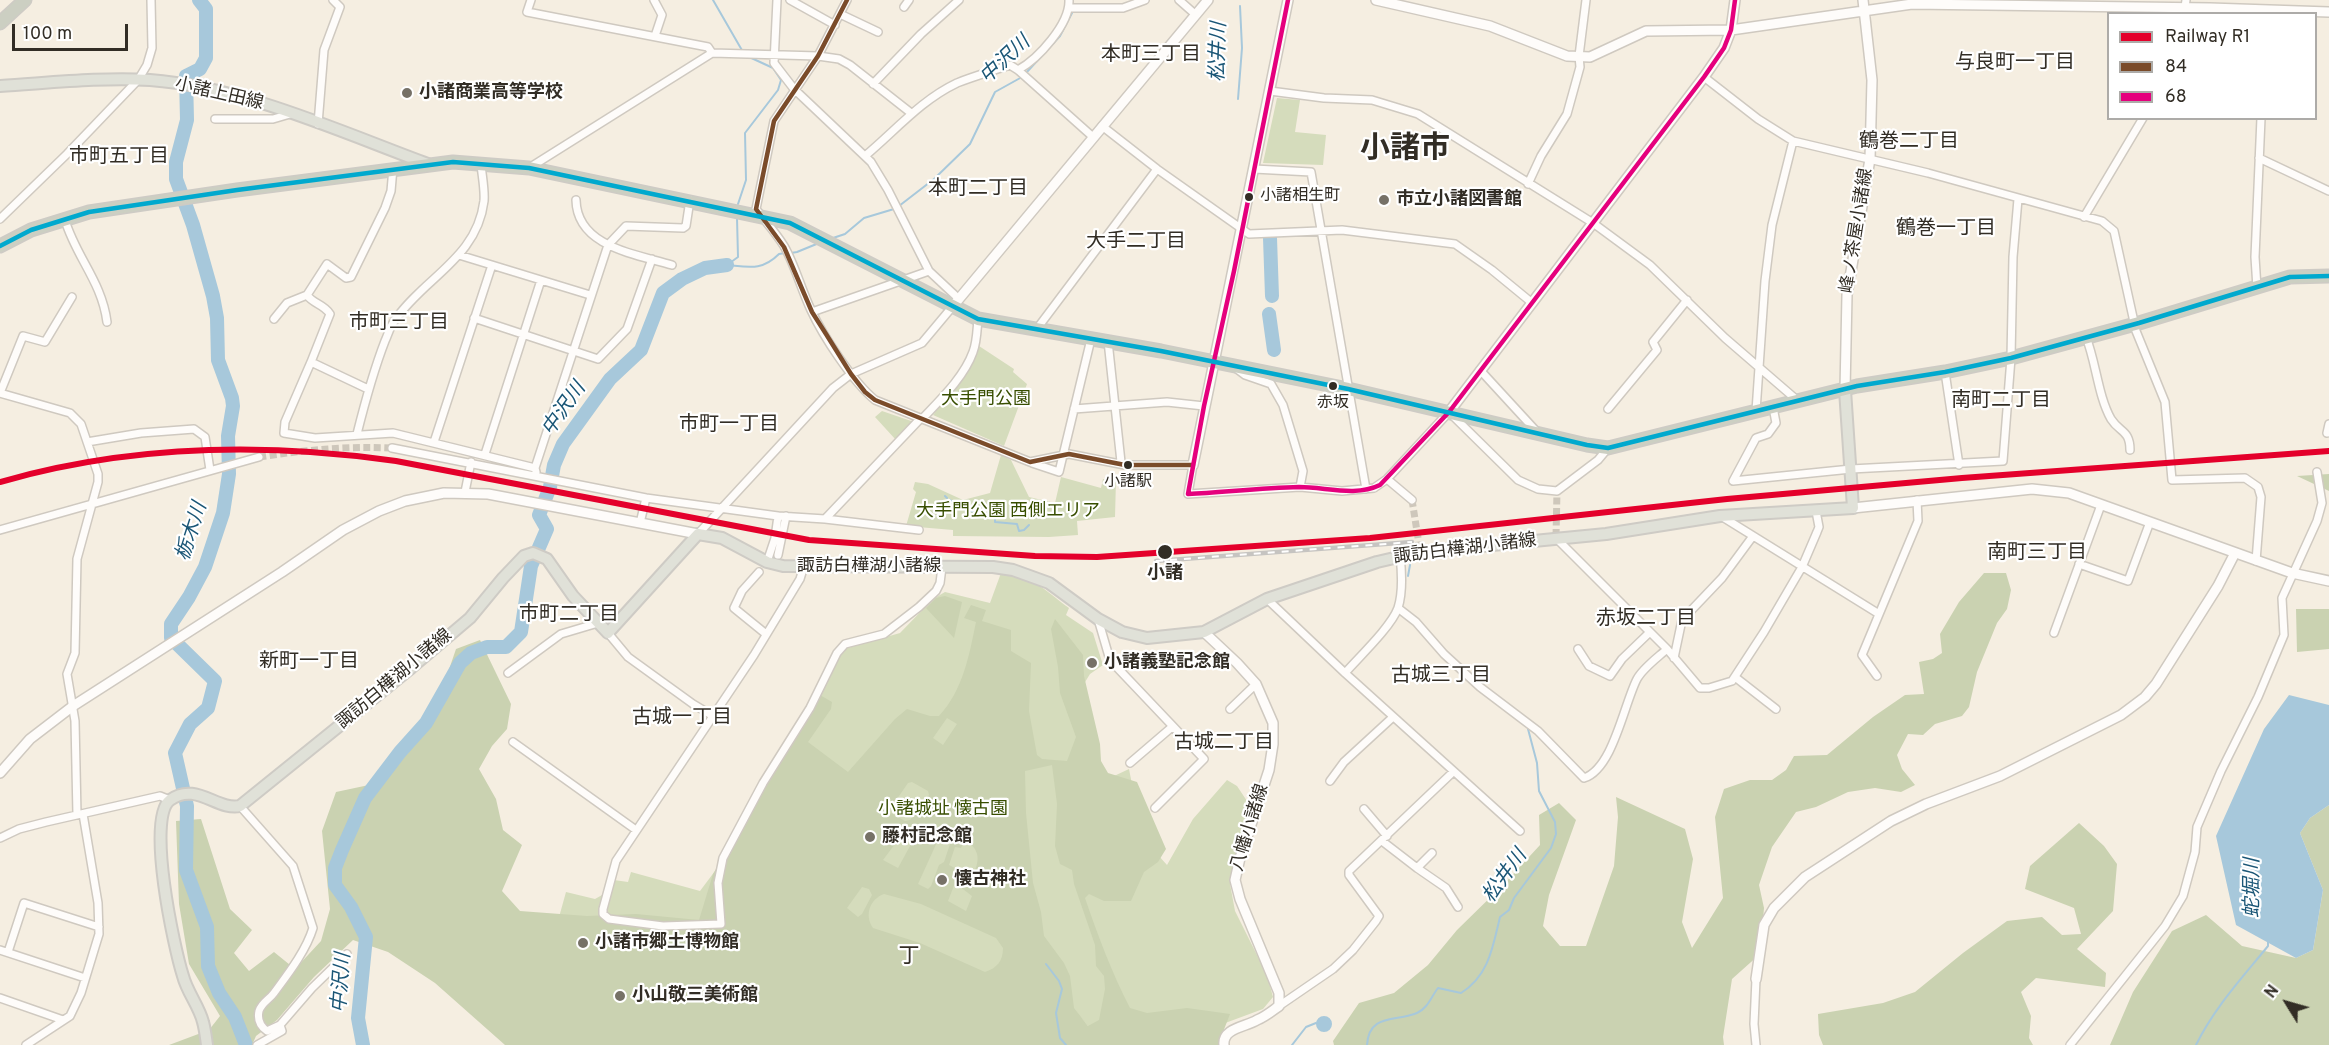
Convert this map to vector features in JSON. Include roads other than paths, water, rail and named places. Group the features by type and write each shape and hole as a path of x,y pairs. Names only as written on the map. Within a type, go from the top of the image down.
{"highway":[{"path":"0,23 25,0"},
{"path":"0,246 31,230 89,212 428,164 453,162 529,168 690,200 790,223 956,303 978,319 1108,341 1348,389 1608,448 1845,390 2011,358 2290,277 2329,276"}],"main road":[{"name":"小諸上田線","path":"0,86 138,80 197,87 237,96 428,164"},
{"path":"1845,390 1853,504"},
{"name":"諏訪白樺湖小諸線","path":"698,534 722,538 767,562 783,566 993,567 1013,570 1049,583 1098,619 1122,632 1147,638 1204,632 1267,599 1419,548 1606,534 1720,516 1816,511 1853,504"},
{"path":"608,633 698,534"},
{"name":"諏訪白樺湖小諸線","path":"240,806 470,618 502,578 524,556 533,553 547,560 573,597 608,633"},
{"path":"207,1045 203,1022 183,977 163,872 160,850 163,808 170,800 197,794 225,805 240,806"}],"street":[{"path":"0,219 138,80 147,65 152,48 151,0"},
{"path":"318,124 324,50 340,8 333,0"},
{"path":"531,0 527,12 708,47 712,52"},
{"path":"654,0 662,15 655,36"},
{"path":"777,0 774,63 794,89 865,156 888,190 929,271 956,303"},
{"path":"790,0 835,25"},
{"path":"848,0 819,56 774,121 756,209 784,247 812,312 852,374 865,392 875,400 1059,472 1091,339"},
{"path":"904,7 909,0"},
{"path":"873,84 921,34 959,0"},
{"path":"1019,72 1053,38 1070,8 1069,0"},
{"path":"1070,8 1123,8 1145,0"},
{"path":"1179,0 1197,15"},
{"path":"0,773 30,739 73,706 361,519 405,501 444,493 465,492 503,496 698,534 725,507 823,396 852,374 922,342 1208,0"},
{"path":"1288,0 1188,494 1300,487 1342,491 1380,485 1449,412 1704,77 1724,48 1731,30 1735,0"},
{"path":"1376,0 1490,26 1567,56 1590,57 1646,31 1731,30 1864,5 2012,3 2329,12"},
{"path":"1528,184 1541,156 1567,114 1580,67 1579,56 1586,0"},
{"name":"峰ノ茶屋小諸線","path":"1845,390 1847,295 1870,159 1872,80 1864,5"},
{"path":"840,14 878,32"},
{"path":"529,168 712,52 819,56 839,59 850,65 911,113"},
{"path":"865,156 893,133 911,113 957,83 1010,65 1093,137"},
{"path":"1704,77 1758,119 1793,141 1870,159 2102,221 2114,231 2134,324 2165,402 2172,480 2226,478 2250,480 2260,492 2256,561"},
{"path":"1270,91 1324,98 1372,100 1418,114 1593,223 1650,266 1725,338 1798,401"},
{"path":"215,119 273,119 290,114"},
{"path":"2084,217 2142,120"},
{"path":"2257,288 2255,257 2261,120"},
{"path":"1102,126 1157,169 1249,234 1342,230 1455,244 1531,302"},
{"path":"1756,411 1772,225 1793,141"},
{"path":"2259,158 2329,191"},
{"path":"357,434 368,389 393,322 420,291 472,240 480,220 484,199 481,164"},
{"path":"274,319 287,303 307,295 327,264 346,278 351,277 385,208 391,191 393,168"},
{"path":"1036,330 1157,169"},
{"path":"1254,169 1311,172 1366,489"},
{"path":"576,200 576,212 582,225 590,233 608,245 672,265"},
{"path":"536,471 590,295 608,245 626,226 683,228 687,226 690,200"},
{"path":"1773,407 1776,423 1768,434 1756,438 1733,481 2003,461 2011,358 2013,257 2018,200"},
{"path":"65,220 71,240 97,284 107,322"},
{"path":"459,255 590,295"},
{"path":"474,318 598,359 627,329 652,259"},
{"path":"434,442 492,265"},
{"path":"812,312 929,271"},
{"path":"485,454 541,280"},
{"path":"307,295 327,308 330,314 285,422 284,433 315,438 393,433 485,454 536,471 646,498 782,516 919,530"},
{"path":"26,1045 70,1016 99,934 96,886 80,814 73,706 67,683 67,674 75,647 77,559 99,482 98,474 81,424 70,413 0,393 23,336 45,342 72,297"},
{"path":"1608,409 1657,350 1653,342 1686,300"},
{"path":"825,519 951,386 974,351 978,319"},
{"path":"2086,337 2093,354 2102,397 2112,420 2130,440 2130,450"},
{"path":"1108,341 1123,463"},
{"path":"311,362 368,389"},
{"path":"1235,367 1245,375 1270,384 1283,405 1303,471 1300,487"},
{"path":"1480,370 1539,434"},
{"path":"1945,372 1959,465"},
{"path":"1074,409 1167,402 1204,406"},
{"path":"1449,412 1518,480 1538,489 1557,491 1598,460 1608,448"},
{"path":"2327,433 2329,424"},
{"path":"87,442 152,432 194,429 205,437 210,470"},
{"path":"392,448 536,471"},
{"path":"1030,462 1070,454 1123,463 1193,465"},
{"path":"0,530 93,505 238,461 259,457"},
{"path":"465,492 471,462"},
{"path":"2070,1045 2165,926 2183,896 2195,852 2197,827 2221,771 2258,697 2284,634 2282,598 2317,521 2322,503 2317,472"},
{"path":"1386,479 1412,500"},
{"path":"1853,504 1917,501 2032,489 2069,494 2235,554 2292,573 2329,581"},
{"path":"640,523 646,498"},
{"path":"1878,676 1862,655 1918,521 1917,501"},
{"path":"2054,633 2101,505"},
{"path":"1556,537 1667,649 1700,688 1709,688 1732,681 1764,632 1802,567 1819,527 1816,511"},
{"path":"778,555 782,516"},
{"path":"767,562 782,516"},
{"path":"1720,516 1879,614"},
{"path":"2079,564 2128,581 2150,522"},
{"path":"1674,658 1682,620 1722,578 1753,537"},
{"path":"1756,1045 1754,1024 1756,979 1764,925 1774,908 1805,877 1891,821 1926,804 2000,776 2121,715 2145,696 2162,674 2235,554"},
{"path":"1345,673 1391,620 1398,608 1401,594 1400,556"},
{"path":"804,566 801,579 766,634 616,861 603,914 609,919 663,926 721,924 718,883 723,858 763,783 810,708 837,653 845,644 884,634 918,607 936,591 942,567"},
{"path":"759,572 742,591 734,608 766,634"},
{"path":"1267,599 1345,673 1520,831"},
{"path":"1398,608 1416,622 1444,654 1480,687 1538,731 1584,778 1591,776 1608,757 1638,678 1667,649"},
{"path":"1098,619 1110,660 1204,759 1155,808"},
{"path":"508,672 561,634 598,623"},
{"name":"八幡小諸線","path":"1204,632 1256,684 1273,723 1269,770 1240,858 1236,880 1240,899 1280,993 1278,1006"},
{"path":"1578,649 1589,666 1610,676 1622,660 1650,632"},
{"path":"608,633 628,657 693,705 712,716"},
{"path":"1735,677 1776,710"},
{"path":"1230,710 1256,684"},
{"path":"1330,781 1344,762 1393,717"},
{"path":"1130,763 1172,727"},
{"path":"513,742 636,830"},
{"path":"1224,1045 1223,1039 1227,1034 1254,1022 1321,979 1347,957 1379,916 1349,875 1349,871 1453,772"},
{"path":"0,838 19,829 160,796 170,800"},
{"path":"240,806 293,866 313,928 304,948 273,996 263,1003 258,1013 259,1022 267,1031 280,1025 346,954"},
{"path":"1364,809 1385,838 1417,868 1446,888 1458,907"},
{"path":"1417,868 1432,853"},
{"path":"8,952 24,903 99,927"},
{"path":"0,950 85,978"},
{"path":"0,998 63,1020"},
{"path":"257,1045 282,1031 280,1025"}],"water":[{"path":"2289,695 2329,705 2329,805 2310,818 2300,833 2323,890 2313,950 2296,958 2236,925 2216,836 2264,729"},
{"path":"1321,1016 1327,1016 1332,1024 1330,1030 1321,1032 1316,1027 1316,1021"}],"waterway":[{"name":"栃木川","path":"199,0 206,9 206,58 200,69 186,76 187,120 176,162 176,179 193,225 213,296 217,318 218,360 233,406 228,436 229,474 223,513 205,567 171,624 171,638 215,681 208,708 190,724 175,753 187,806 186,870 207,927 208,966 219,993 235,1017 246,1045"},
{"path":"713,0 743,52"},
{"name":"松井川","path":"1238,99 1242,48 1240,6"},
{"name":"中沢川","path":"1026,73 1060,36 1073,11"},
{"path":"738,204 746,180 745,133 778,90 781,80 773,68 747,56"},
{"name":"中沢川","path":"899,206 934,179 970,144 995,92 1022,77"},
{"name":"中沢川","path":"830,239 845,234 864,218 894,209"},
{"path":"727,265 738,257 737,218"},
{"name":"松井川","path":"1270,238 1272,296"},
{"name":"中沢川","path":"791,253 819,243"},
{"name":"中沢川","path":"727,265 755,267 785,253"},
{"name":"中沢川","path":"363,1045 358,1018 366,937 351,907 335,885 335,868 365,798 400,752 426,723 460,663 471,653 487,647 506,647 521,632 531,566 547,529 539,515 550,487 554,465 563,444 610,379 641,350 663,293 682,279 705,268 727,265"},
{"name":"松井川","path":"1269,314 1274,350"},
{"path":"950,500 968,511 989,508 992,515 999,516 995,518 995,522 1017,524 1019,531 1029,525"},
{"name":"松井川","path":"1408,576 1410,565"},
{"name":"松井川","path":"1367,1045 1369,1035 1378,1023 1421,1011 1438,988 1461,993 1478,978 1488,960 1500,917 1509,910 1514,898 1551,848 1556,834 1555,822 1539,791 1537,763 1528,729"},
{"name":"蛇堀川","path":"2196,1045 2220,1006 2268,946 2268,941"},
{"path":"1046,964 1062,989 1056,1013 1060,1038 1066,1045"},
{"path":"1292,1045 1306,1027 1316,1023"}],"tunnel":[{"path":"259,457 325,449 392,448"},
{"path":"1556,536 1557,491"},
{"path":"1412,500 1419,544"}],"railway":[{"path":"1156,561 1412,542"}],"rail line":[{"name":"R1","path":"0,482 98,460 147,454 196,450 296,451 396,461 809,540 1035,556 1097,557 1370,538 1727,499 1962,478 2329,451"}],"place":[{"name":"小諸商業高等学校","path":"407,93"},
{"name":"小諸相生町","path":"1249,197"},
{"name":"市立小諸図書館","path":"1384,200"},
{"name":"赤坂","path":"1333,386"},
{"name":"小諸駅","path":"1128,465"},
{"name":"小諸","path":"1165,552"},
{"name":"小諸義塾記念館","path":"1092,663"},
{"name":"藤村記念館","path":"870,837"},
{"name":"懐古神社","path":"942,880"},
{"name":"小諸市郷土博物館","path":"583,943"},
{"name":"小山敬三美術館","path":"620,996"}],"district":[{"name":"本町三丁目","path":"1151,56"},
{"name":"与良町一丁目","path":"2015,64"},
{"name":"鶴巻二丁目","path":"1909,143"},
{"name":"小諸市","path":"1405,151"},
{"name":"市町五丁目","path":"119,158"},
{"name":"本町二丁目","path":"978,190"},
{"name":"鶴巻一丁目","path":"1946,230"},
{"name":"大手二丁目","path":"1136,243"},
{"name":"市町三丁目","path":"399,324"},
{"name":"南町二丁目","path":"2001,402"},
{"name":"市町一丁目","path":"729,426"},
{"name":"南町三丁目","path":"2037,554"},
{"name":"市町二丁目","path":"569,616"},
{"name":"赤坂二丁目","path":"1646,620"},
{"name":"新町一丁目","path":"309,663"},
{"name":"古城三丁目","path":"1441,677"},
{"name":"古城一丁目","path":"682,719"},
{"name":"古城二丁目","path":"1224,744"},
{"name":"丁","path":"909,958"}],"park label":[{"name":"大手門公園","path":"986,400"},
{"name":"大手門公園 西側エリア","path":"1008,512"},
{"name":"小諸城址 懐古園","path":"943,810"}]}
